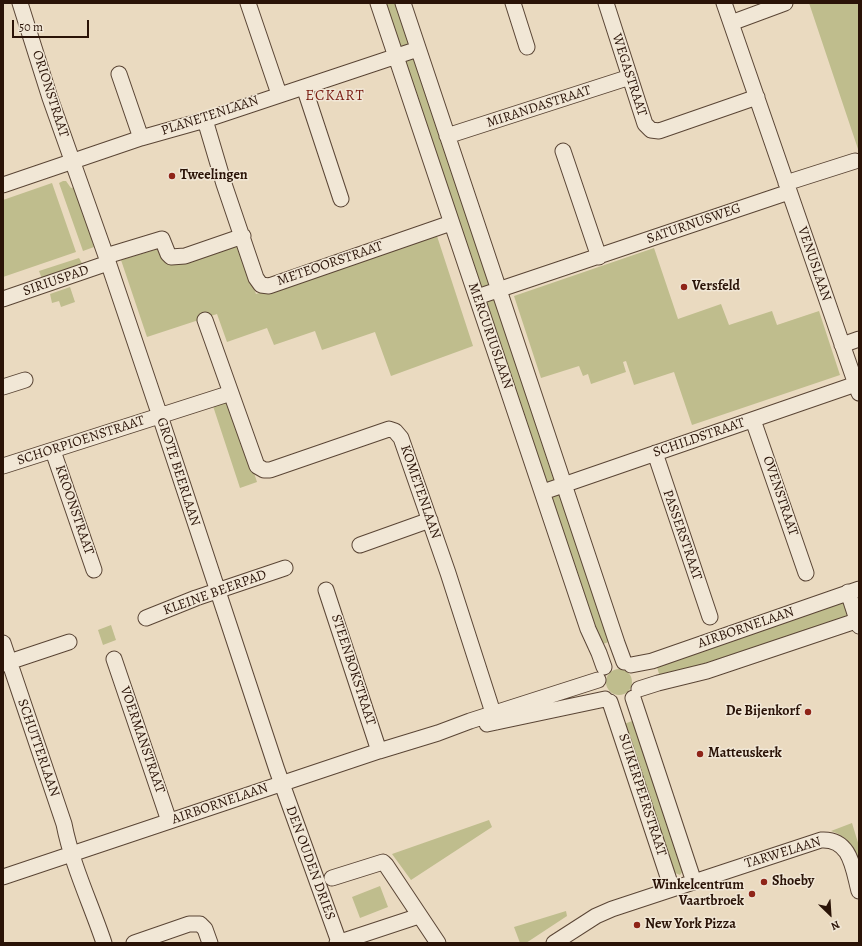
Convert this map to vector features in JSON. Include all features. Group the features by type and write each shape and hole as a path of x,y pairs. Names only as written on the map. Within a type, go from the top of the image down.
{"street":[{"name":"ORIONSTRAAT","path":"20,3 50,98 73,161"},
{"path":"248,3 279,94"},
{"name":"MERCURIUSLAAN","path":"378,3 588,629 599,653 601,673"},
{"name":"MERCURIUSLAAN","path":"403,3 617,643 628,664"},
{"path":"513,3 527,47"},
{"name":"WEGASTRAAT","path":"606,3 645,124 651,130 659,130 757,97"},
{"name":"VENUSLAAN","path":"724,3 858,389"},
{"path":"730,23 785,3"},
{"name":"PLANETENLAAN","path":"3,185 141,138 205,120 380,60 418,49"},
{"path":"119,74 141,138"},
{"name":"MIRANDASTRAAT","path":"447,136 630,77"},
{"path":"304,87 341,199"},
{"name":"METEOORSTRAAT","path":"205,120 224,184 243,236 256,278 261,285 269,286 452,223"},
{"path":"563,151 599,256"},
{"name":"GROTE BEERLAAN","path":"73,161 160,416 281,783"},
{"path":"787,188 855,161"},
{"name":"SATURNUSWEG","path":"477,297 599,256 787,188"},
{"name":"SIRIUSPAD","path":"3,299 162,239 168,254 172,257 184,256 243,236"},
{"name":"KOMETENLAAN","path":"205,320 257,466 264,470 270,470 389,429 395,431 401,438 430,520 494,718"},
{"path":"842,345 859,340"},
{"path":"3,387 25,380"},
{"name":"SCHILDSTRAAT","path":"543,492 753,420 858,389"},
{"path":"160,416 231,393"},
{"name":"SCHORPIOENSTRAAT","path":"3,466 160,416"},
{"name":"OVENSTRAAT","path":"753,420 806,573"},
{"name":"KROONSTRAAT","path":"53,451 94,570"},
{"name":"PASSERSTRAAT","path":"655,453 710,617"},
{"path":"360,544 430,520"},
{"name":"KLEINE BEERPAD","path":"146,618 217,591 285,568"},
{"name":"STEENBOKSTRAAT","path":"326,590 379,751"},
{"path":"854,591 858,622"},
{"name":"AIRBORNELAAN","path":"628,664 652,661 854,591"},
{"name":"AIRBORNELAAN","path":"636,694 658,683 707,671 858,622"},
{"path":"6,663 69,642"},
{"name":"SCHUTTERLAAN","path":"3,643 6,663 64,824 67,840 104,943"},
{"name":"VOERMANSTRAAT","path":"114,659 170,821"},
{"path":"613,662 628,664 635,669 640,679 636,694 622,703 608,700 599,690 601,673 613,662"},
{"name":"AIRBORNELAAN","path":"494,718 601,673"},
{"name":"SUIKERPEERSTRAAT","path":"636,694 694,882"},
{"name":"AIRBORNELAAN","path":"3,877 281,783 438,733 494,718 608,700"},
{"name":"SUIKERPEERSTRAAT","path":"608,700 672,889"},
{"name":"DEN OUDEN DRIES","path":"281,783 338,943"},
{"name":"TARWELAAN","path":"554,943 606,911 825,840 836,842 844,847 847,852 859,891"},
{"name":"DEN OUDEN DRIES","path":"332,878 382,862 386,865 419,916"},
{"path":"338,943 419,916 438,943"},
{"path":"134,943 189,924 200,924 205,929 210,943"}],"shaded area":[{"path":"381,3 398,3 410,44 400,49"},
{"path":"809,3 859,3 859,152"},
{"path":"415,58 491,279 489,286 481,289 403,63"},
{"path":"66,181 71,188 75,187 94,247 83,251 59,183"},
{"path":"52,183 76,252 3,277 3,200"},
{"path":"436,233 473,346 391,376 375,332 322,350 315,331 274,345 267,328 227,342 217,314 147,337 121,260 161,248 168,264 236,242 256,294"},
{"path":"654,248 678,319 721,304 729,325 772,311 777,325 819,311 840,375 692,425 674,372 634,385 626,361 623,362 626,372 591,384 588,374 583,376 579,366 541,378 514,296"},
{"path":"79,258 83,265 42,279 39,271"},
{"path":"70,287 75,302 61,307 59,301 52,303 50,294"},
{"path":"494,298 556,474 554,482 547,484 483,308 486,300"},
{"path":"230,400 257,482 240,488 213,406"},
{"path":"561,494 601,608 598,610 607,637 610,636 612,641 600,645 549,497"},
{"path":"840,601 847,609 847,616 764,648 660,677 656,664"},
{"path":"111,625 116,640 103,645 98,630"},
{"path":"619,669 629,672 632,682 629,692 619,695 609,692 606,682 609,672"},
{"path":"635,720 683,871 680,875 675,873 624,724"},
{"path":"489,820 492,827 411,880 392,854"},
{"path":"852,823 859,846 859,861 849,842 842,836 831,831"},
{"path":"380,886 388,907 360,918 352,897"},
{"path":"566,911 567,916 526,943 520,943 514,927"}],"place":[{"name":"Tweelingen","path":"172,176"},
{"name":"Versfeld","path":"684,287"},
{"name":"De Bijenkorf","path":"808,712"},
{"name":"Matteuskerk","path":"700,754"},
{"name":"Shoeby","path":"764,882"},
{"name":"Winkelcentrum Vaartbroek","path":"752,894"},
{"name":"New York Pizza","path":"637,925"}],"district":[{"name":"ECKART","path":"335,96"}]}
